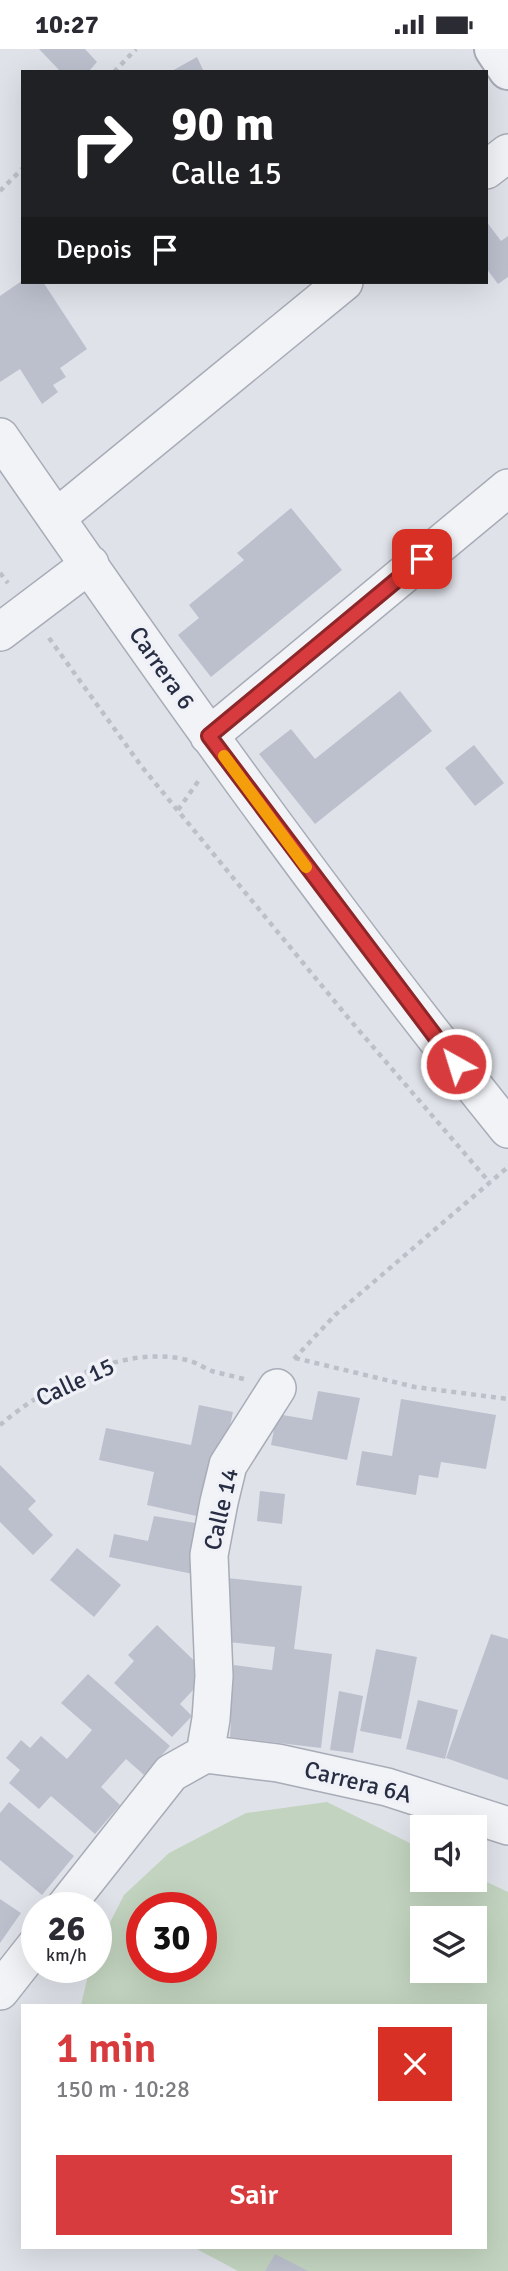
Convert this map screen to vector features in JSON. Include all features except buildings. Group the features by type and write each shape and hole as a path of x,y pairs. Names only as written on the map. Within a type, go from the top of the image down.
{"street":[{"path":"494,49 508,70"},
{"path":"488,168 508,153"},
{"path":"56,518 342,284"},
{"name":"Carrera 6","path":"0,437 209,736 421,1021 508,1129"},
{"path":"209,736 508,488"},
{"path":"0,632 90,564"},
{"name":"Calle 14","path":"205,1753 214,1676 209,1555 219,1502 228,1465 286,1373"},
{"path":"77,1892 171,1773 205,1753"},
{"name":"Carrera 6A","path":"205,1753 278,1763 387,1787 508,1826"},
{"path":"0,1991 21,1964"}],"path":[{"path":"116,70 136,49"},
{"path":"0,191 21,169"},
{"path":"0,573 142,767 350,1020 490,1183"},
{"path":"286,1373 335,1315 508,1167"},
{"name":"Calle 15","path":"0,1425 22,1407 77,1376 131,1357 187,1360 212,1371 286,1373 508,1399"}],"green space":[{"path":"327,1802 410,1843 410,1892 487,1892 487,1882 508,1892 508,2271 238,2271 197,2249 487,2249 487,2004 81,2004 86,1983 112,1983 112,1919 126,1893 126,1983 217,1983 217,1892 127,1892 169,1853 246,1813"}],"slow traffic":[{"path":"224,756 306,867"}],"route":[{"path":"422,559 209,736 456,1064"}]}
